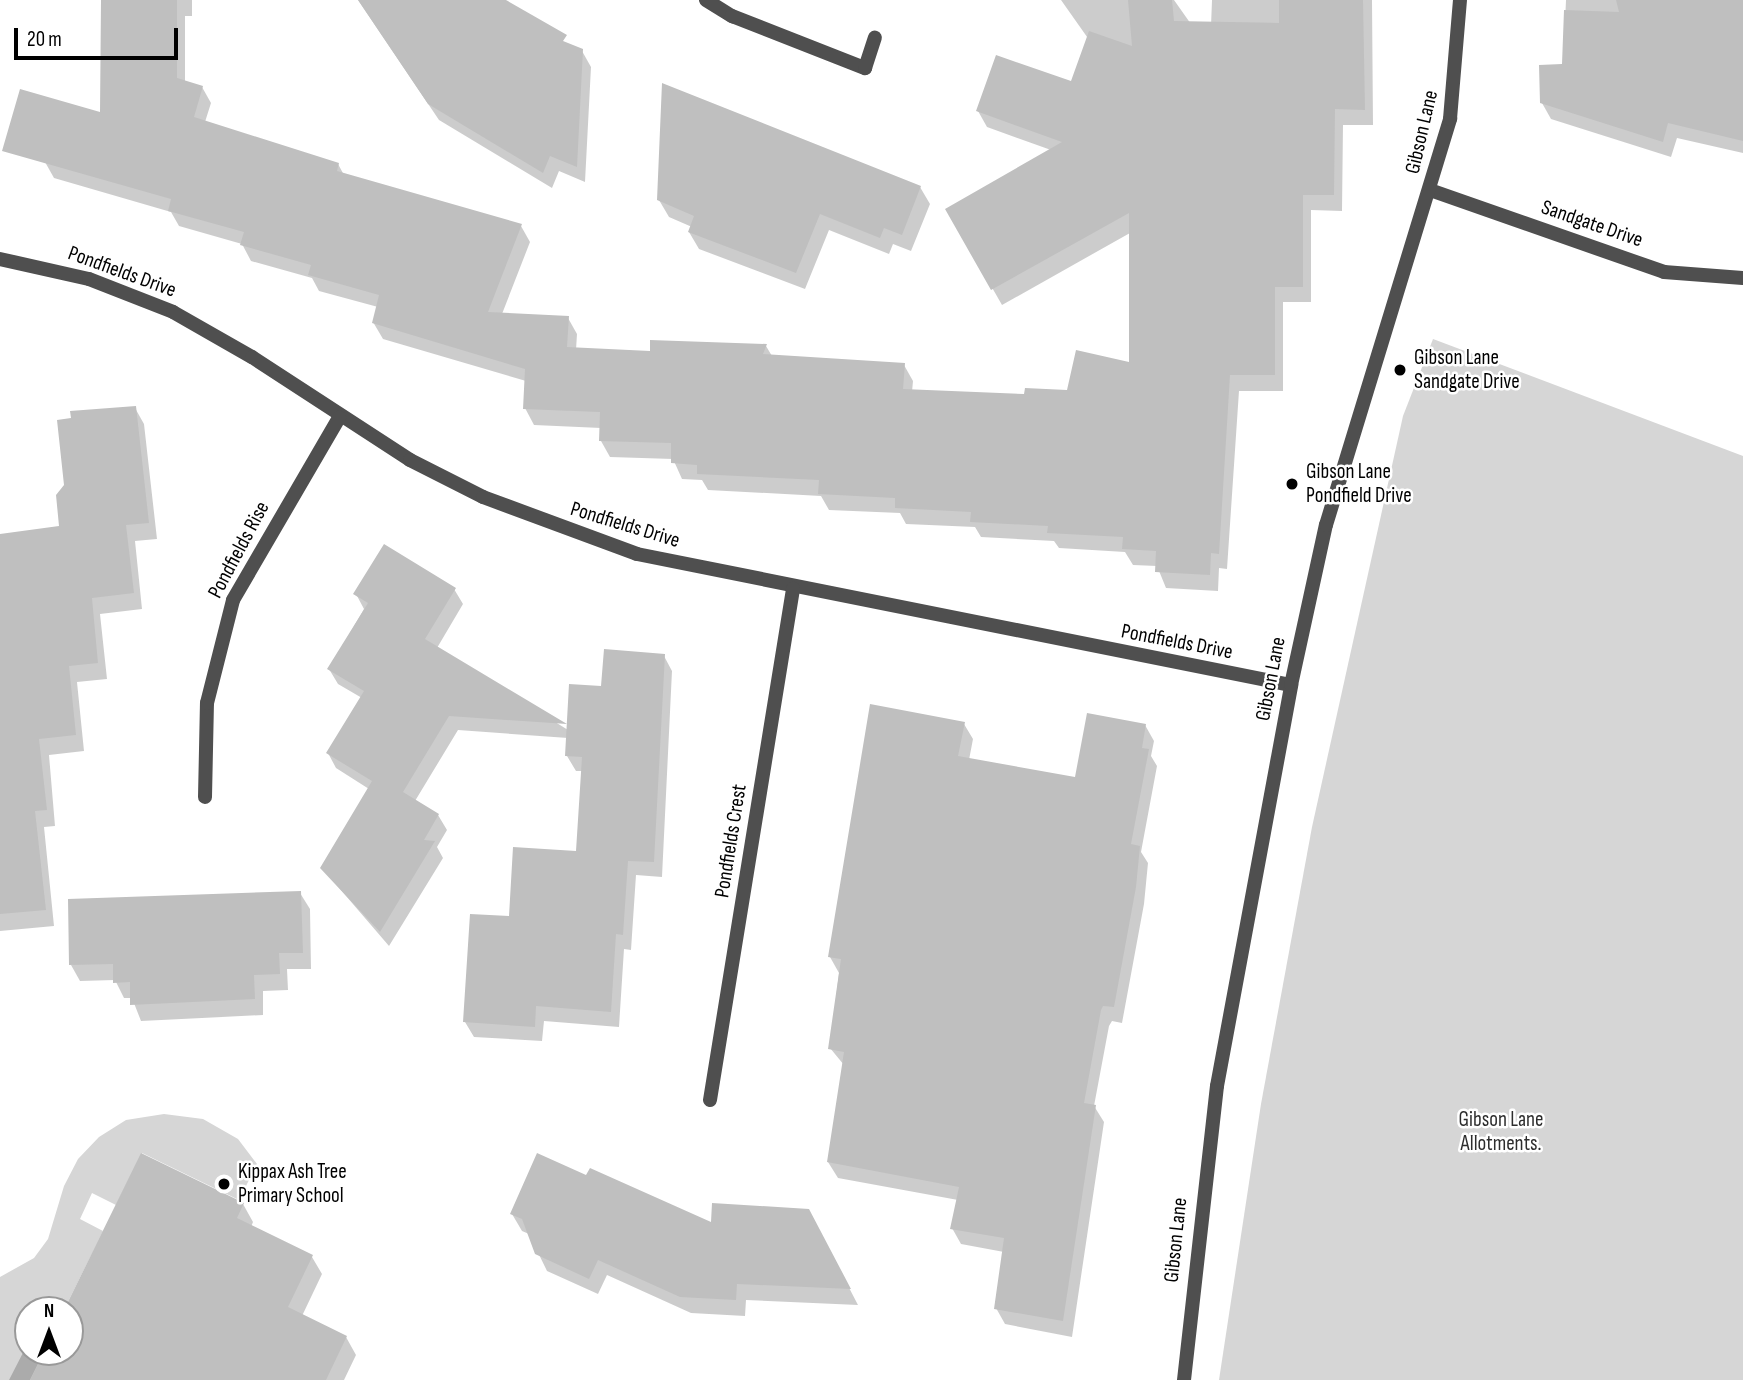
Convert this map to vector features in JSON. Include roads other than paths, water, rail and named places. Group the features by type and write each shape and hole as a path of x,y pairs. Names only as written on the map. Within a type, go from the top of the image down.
{"street":[{"path":"706,0 732,16 865,68 875,38"},
{"name":"Gibson Lane","path":"1184,1380 1217,1086 1291,685 1326,526 1450,119 1460,0"},
{"name":"Sandgate Drive","path":"1430,190 1664,272 1743,278"},
{"name":"Pondfields Drive","path":"0,259 89,279 173,312 252,357 339,418 410,460 560,528 637,554 793,589 1291,685"},
{"name":"Pondfields Rise","path":"205,797 207,703 229,611 248,568 339,418"},
{"name":"Pondfields Crest","path":"710,1100 793,589"}],"place":[{"name":"Gibson Lane Sandgate Drive","path":"1400,370"},
{"name":"Gibson Lane Pondfield Drive","path":"1292,484"},
{"name":"Kippax Ash Tree Primary School","path":"224,1184"}],"park label":[{"name":"Gibson Lane Allotments.","path":"1501,1132"}]}
